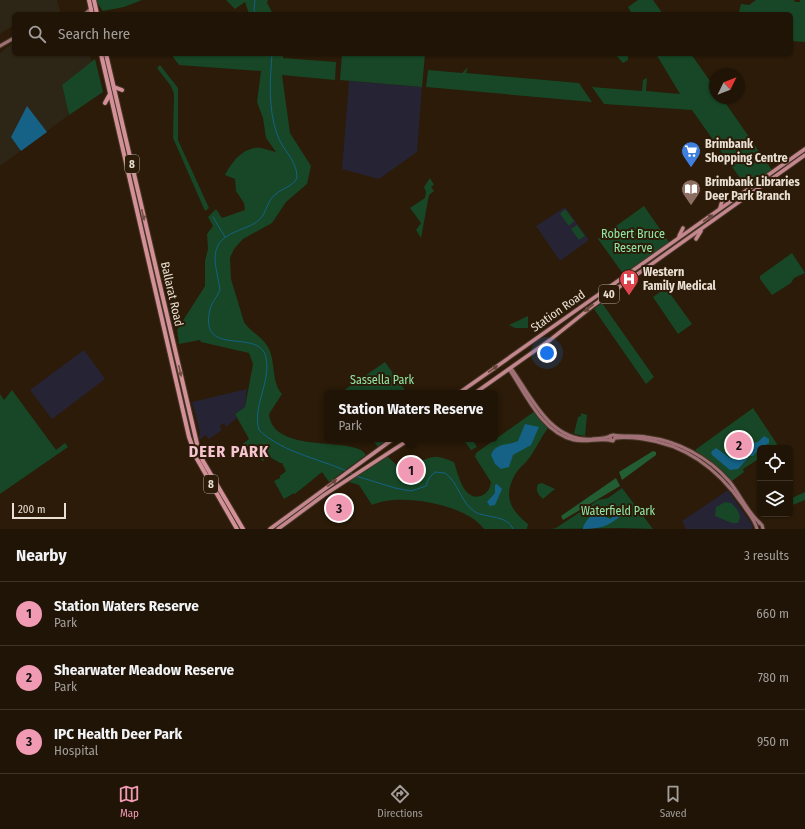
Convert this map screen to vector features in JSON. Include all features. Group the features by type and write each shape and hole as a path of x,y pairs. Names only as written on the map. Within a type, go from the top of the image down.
{"highway":[{"path":"89,0 92,12"},
{"path":"94,0 97,12"},
{"name":"Ballarat Road","path":"101,56 189,437 197,459 242,529"},
{"name":"Ballarat Road","path":"106,56 188,406 203,461 242,529"},
{"path":"114,87 122,90"},
{"path":"105,104 110,94"},
{"path":"113,106 118,102"},
{"path":"183,408 188,406"}],"main road":[{"path":"87,12 91,9"},
{"path":"0,46 12,39"},
{"name":"Station Road","path":"463,390 805,149"},
{"name":"Station Road","path":"480,390 550,340 588,309 805,155"},
{"path":"718,211 723,200 731,202"},
{"path":"726,205 729,210"},
{"path":"696,239 704,227"},
{"path":"674,242 683,228"},
{"path":"504,361 549,422 565,434 578,440"},
{"path":"510,368 515,379 550,427 564,437 578,440 615,437 654,438 677,445 696,454 713,466 728,480 762,525 763,529"},
{"path":"505,372 515,379"},
{"path":"615,437 658,442 679,449 695,457 716,473 729,486 756,527 760,523"},
{"path":"270,529 343,474 389,442"},
{"path":"278,529 320,498 405,442"},
{"path":"370,456 375,462"},
{"path":"318,494 320,498"}],"shaded area":[{"path":"0,0 57,0 60,12 12,12 12,26 0,34"},
{"path":"12,44 12,56 90,56 92,62 62,85 69,115 0,166 0,53"},
{"path":"349,81 422,87 417,152 379,179 342,169"},
{"path":"565,207 589,240 560,261 536,226"},
{"path":"84,350 105,379 52,419 30,390"},
{"path":"247,389 245,407 235,414 237,418 226,427 224,423 220,426 222,430 209,439 206,435 199,440 200,432 192,402"},
{"path":"728,490 753,526 752,529 686,529 682,521"}],"green space":[{"path":"95,0 142,0 124,7 103,11"},
{"path":"226,0 268,0 267,3 272,12 248,12 245,2 235,9"},
{"path":"638,0 653,0 662,12 631,12 628,7"},
{"path":"756,0 794,0 795,2 800,2 800,0 805,0 805,42 793,41 793,12 739,12 741,4 749,5"},
{"path":"283,56 283,58 336,62 335,80 282,75 290,133 311,166 307,184 286,202 272,223 243,239 234,249 230,258 231,279 244,322 249,329 263,340 268,347 272,359 276,384 282,394 269,414 274,427 284,435 299,440 347,446 359,449 366,455 329,482 322,472 295,494 294,493 284,499 274,481 280,478 280,476 286,471 282,463 270,457 264,458 263,462 252,444 242,451 239,447 249,439 235,414 245,407 253,364 249,353 201,342 200,340 179,344 177,330 205,286 205,261 208,249 207,234 213,226 208,217 216,209 222,218 245,210 244,203 236,191 235,179 225,175 235,160 244,152 255,148 261,148 276,152 266,138 263,118 257,102 261,71 179,65 173,57"},
{"path":"342,56 425,56 422,87 340,80"},
{"path":"617,56 628,56 628,60 623,63"},
{"path":"657,56 692,56 709,80 709,104 726,104 772,170 747,188 692,110 604,104 592,87 642,91 643,80 647,78 646,91 680,94"},
{"path":"95,59 103,92 69,115 62,85"},
{"path":"160,65 178,88 178,140 209,208 205,211 173,138 174,94 171,86 157,68"},
{"path":"468,67 466,73 579,83 592,102 426,87 428,70 462,73"},
{"path":"430,178 434,185 431,187 434,191 429,195 421,238 416,230 421,223 410,208 425,198 426,192 424,187"},
{"name":"Robert Bruce Reserve","path":"644,206 669,242 624,275 598,239"},
{"path":"566,210 574,221 569,226 560,214"},
{"path":"577,225 585,236 579,240 571,229"},
{"path":"792,253 805,273 794,278 791,283 772,295 760,279 760,276"},
{"path":"666,288 692,324 678,334 653,297"},
{"path":"602,303 654,377 646,384 594,309"},
{"path":"528,316 528,328 515,328 509,325"},
{"name":"Sassella Park","path":"385,362 405,390 344,390"},
{"path":"12,390 56,450 65,443 68,447 0,494 0,394 4,400"},
{"path":"753,408 777,444 757,445 757,460 743,469 744,472 732,481 716,466 695,450"},
{"path":"535,411 548,428 530,457 516,473 510,488 509,495 512,507 528,524 527,529 484,529 475,520 463,513 448,507 415,500 384,501 372,505 359,485 349,482 387,456 397,465 402,467 411,467 428,458 438,457 454,462 460,480 467,492 476,497 483,495 488,490 491,482 475,457 476,453 491,442 498,442 498,437"},
{"path":"581,413 587,415 585,436 574,434 578,417 581,416"},
{"path":"374,442 385,442 378,447"},
{"path":"465,442 474,442 477,447 471,450"},
{"path":"653,451 656,452 656,455 622,480 619,472"},
{"path":"616,478 620,486 563,520 561,516"},
{"path":"542,483 555,489 543,499 537,491 538,484"},
{"name":"Waterfield Park","path":"622,488 653,529 551,529 556,528 598,500 608,498"},
{"path":"805,492 805,500 793,505 793,498"},
{"path":"725,502 731,503 737,510 740,515 738,523 732,523 715,516 716,507"}],"water":[{"path":"27,106 47,132 21,151 11,137"},
{"path":"525,424 539,427 531,445 513,455 509,467 501,469 495,464 491,455 493,451 499,446 518,441"},
{"path":"764,436 769,439 769,443 765,445 757,445 757,451 753,456 750,456 745,449 745,445 758,442"},
{"path":"716,448 730,458 735,456 740,449 746,453 748,458 738,469 730,470 712,455 711,452"},
{"path":"497,484 502,489 495,505 490,506 487,502 495,493 495,485"},
{"path":"618,508 622,511 622,515 613,522 604,526 583,529 586,521 593,514 598,513 611,519"}],"waterway":[{"path":"255,0 255,12"},
{"path":"272,56 270,94 274,124 279,140 295,165 297,177 294,183 273,197 260,219 226,237 220,243 216,250 215,257 220,290 210,309 209,324 213,334 231,341 253,344 261,349 266,358 266,376 259,403 257,421 259,430 269,438 292,451 353,474"},
{"path":"213,217 225,237"},
{"path":"356,476 395,488 411,491 426,486 429,478 435,472 445,473 450,477 470,508 480,514 502,519 510,524 513,529"}],"place":[{"name":"Brimbank Shopping Centre","path":"691,168"},
{"name":"Brimbank Libraries Deer Park Branch","path":"691,206"},
{"name":"Western Family Medical","path":"629,296"},
{"name":"Shearwater Meadow Reserve","path":"739,445"},
{"name":"Station Waters Reserve","path":"411,470"},
{"name":"IPC Health Deer Park","path":"339,508"}],"district":[{"name":"DEER PARK","path":"229,451"}]}
